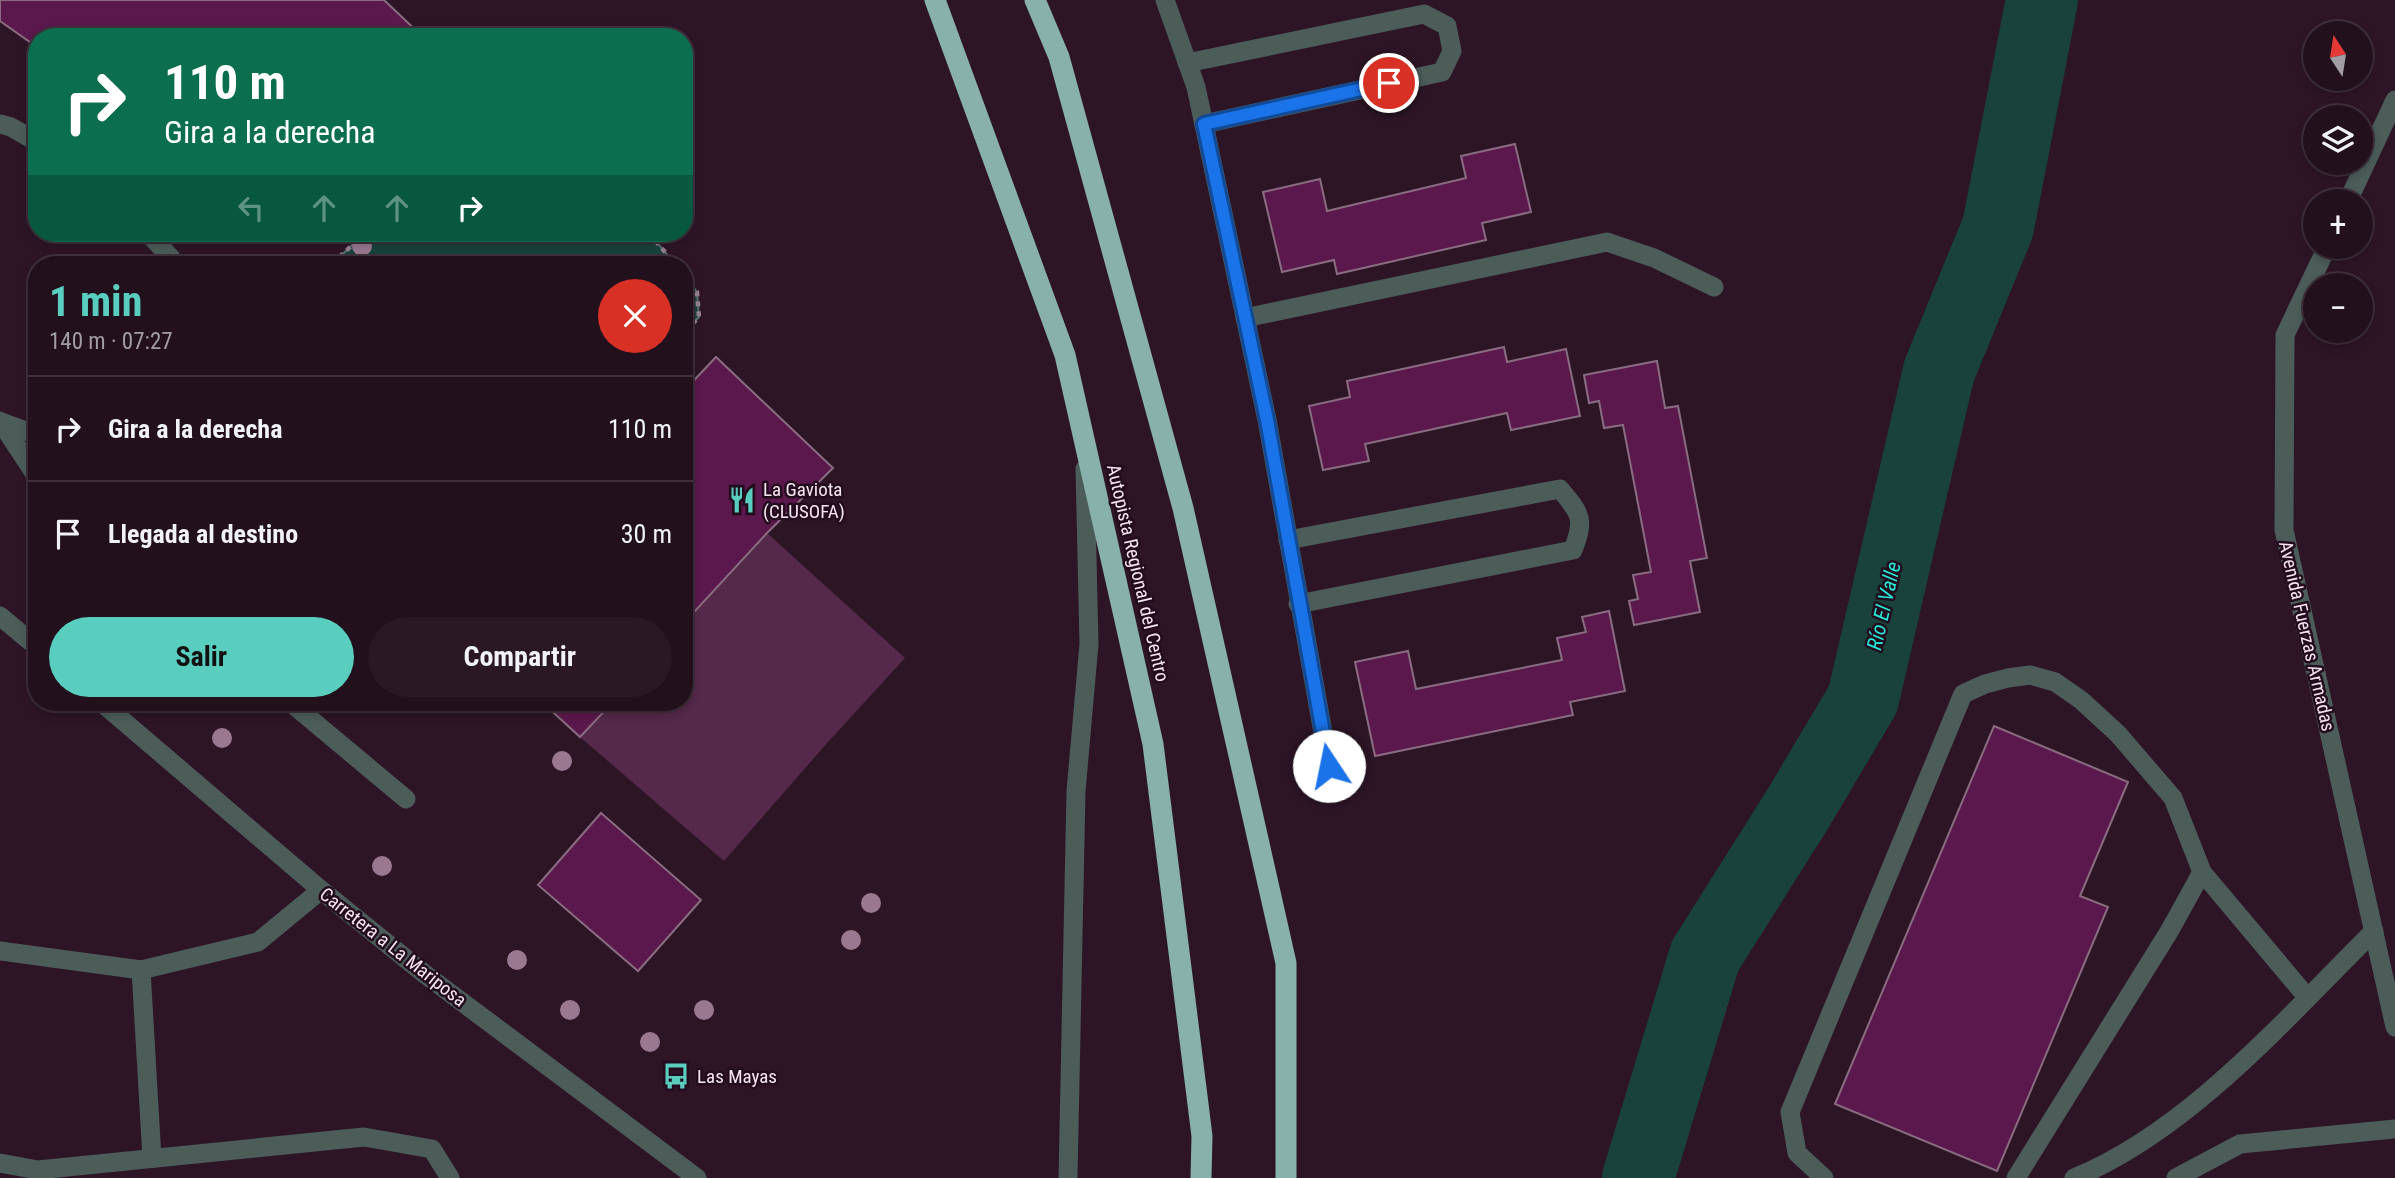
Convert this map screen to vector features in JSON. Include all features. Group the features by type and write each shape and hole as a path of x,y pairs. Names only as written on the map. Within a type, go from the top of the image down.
{"highway":[{"name":"Autopista Regional del Centro","path":"935,0 1065,355 1153,744 1202,1136 1201,1178"},
{"path":"1035,0 1059,57 1183,508 1286,963 1286,1178"}],"street":[{"path":"1165,0 1196,87 1204,124 1267,420 1329,766"},
{"path":"1187,63 1424,14 1447,26 1452,51 1442,72 1204,124"},
{"path":"2354,189 2395,100"},
{"path":"0,124 28,137"},
{"path":"156,242 169,256"},
{"path":"1245,318 1607,242 1654,258 1714,287"},
{"name":"Avenida Fuerzas Armadas","path":"2320,259 2285,335 2284,530 2395,1027"},
{"path":"1,421 28,432"},
{"path":"1,421 28,463"},
{"path":"1068,1178 1076,791 1089,644 1084,440"},
{"path":"1288,540 1560,489 1577,508 1581,529 1573,550 1298,604"},
{"path":"0,616 28,639"},
{"path":"1824,1178 1797,1153 1790,1112 1963,694 1985,684 2030,676 2055,682 2081,700 2118,734 2174,798 2202,873 2307,997"},
{"name":"Carretera a La Mariposa","path":"112,711 321,890 426,975 697,1178"},
{"path":"301,711 406,799"},
{"path":"2016,1178 2170,930 2202,873"},
{"path":"0,951 141,970 258,942 321,890"},
{"path":"2074,1178 2149,1138 2239,1066 2374,931"},
{"path":"141,970 152,1158"},
{"path":"2176,1178 2240,1144 2395,1129"},
{"path":"0,1163 38,1170 364,1136 432,1149 450,1178"}],"path":[{"path":"341,256 355,242"},
{"path":"657,242 668,256"},
{"path":"693,287 697,292 699,317 693,323"}],"shaded area":[{"path":"355,242 657,242 668,256 341,256"},
{"path":"693,287 697,292 699,317 693,323"},
{"path":"767,533 905,658 724,861 580,737 605,711 693,711 693,613"}],"building":[{"path":"0,0 384,0 414,28 28,28 28,41 0,21"},
{"path":"1515,144 1531,212 1482,223 1486,240 1337,274 1334,260 1282,272 1263,192 1320,179 1327,211 1466,178 1461,156"},
{"path":"1504,347 1507,362 1566,349 1580,416 1511,430 1507,413 1365,444 1369,461 1323,470 1309,406 1350,397 1347,381"},
{"name":"La Gaviota (CLUSOFA)","path":"716,357 833,468 767,533 693,613 693,381"},
{"path":"1657,361 1665,408 1678,406 1707,558 1690,561 1700,612 1634,625 1629,601 1638,599 1633,575 1651,572 1623,425 1604,428 1599,401 1589,403 1584,375"},
{"path":"1609,611 1625,691 1570,702 1573,715 1375,756 1355,662 1408,651 1416,689 1562,660 1557,638 1586,632 1582,617"},
{"path":"552,711 605,711 580,737"},
{"path":"1994,726 2128,782 2080,896 2108,907 1997,1171 1835,1104"},
{"path":"601,813 701,900 638,971 538,885"}],"waterway":[{"name":"Río El Valle","path":"1638,1178 1705,956 1863,699 1939,371 1998,227 2042,0"}],"place":[{"name":"La Gaviota (CLUSOFA)","path":"742,500"},
{"name":"Las Mayas","path":"676,1076"}],"route":[{"path":"1329,766 1267,420 1204,124 1389,83"}]}
